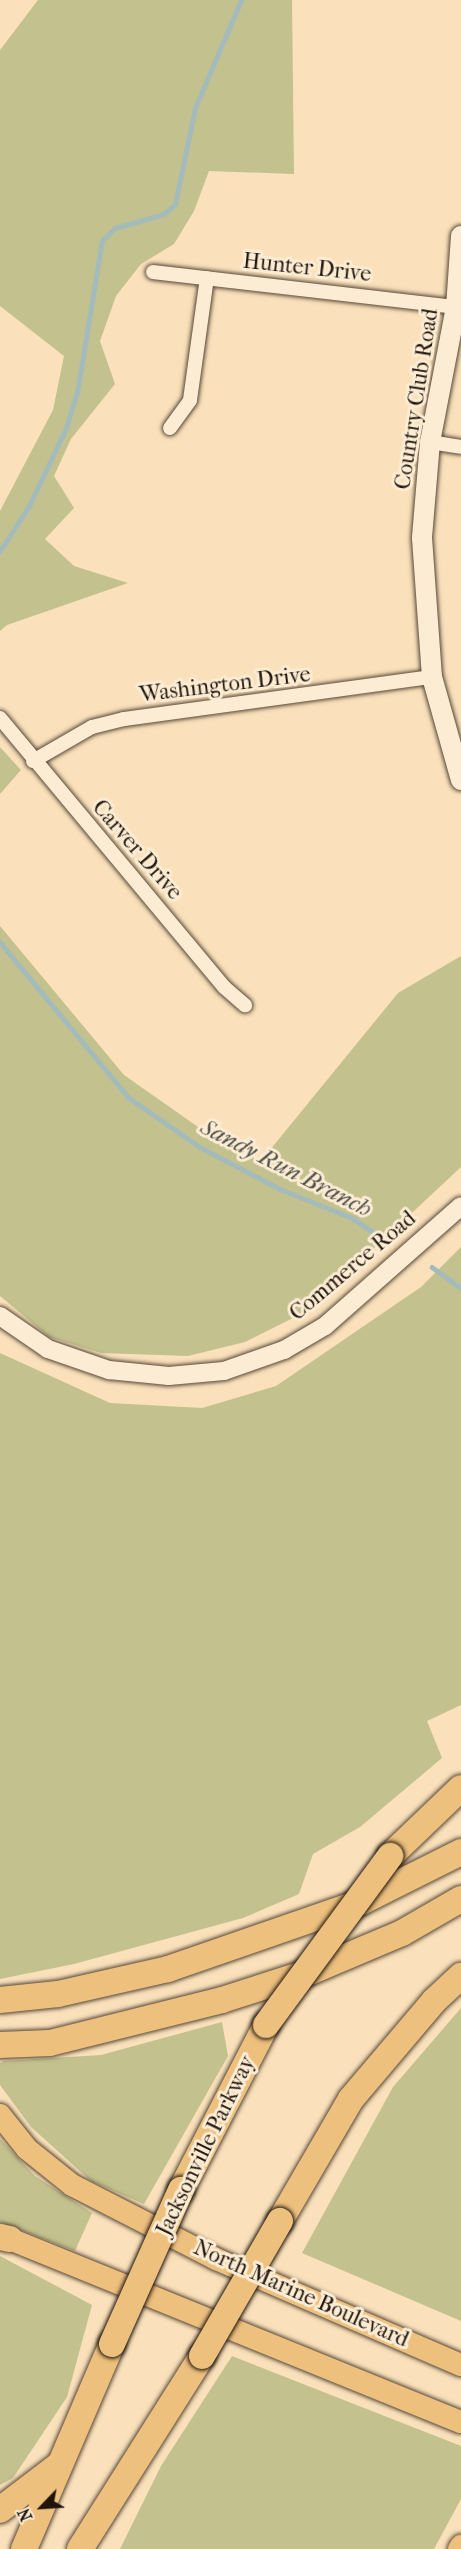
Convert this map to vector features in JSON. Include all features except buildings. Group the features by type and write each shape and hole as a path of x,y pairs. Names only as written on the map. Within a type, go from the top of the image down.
{"highway":[{"name":"Jacksonville Parkway","path":"24,2549 181,2190 266,2025 390,1856 461,1788"},
{"path":"0,2000 58,1994 178,1965 361,1902 461,1851"},
{"path":"0,2045 50,2043 222,2000 312,1971 402,1933 461,1899"},
{"path":"80,2549 202,2356 351,2099 434,2001 461,1976"},
{"path":"0,2510 61,2463"}],"main road":[{"name":"Country Club Road","path":"461,236 456,307 430,442 422,538 432,677 461,780"},
{"name":"North Marine Boulevard","path":"0,2115 27,2149 72,2186 216,2259 461,2365"},
{"path":"3,2237 461,2422"}],"street":[{"name":"Hunter Drive","path":"153,273 456,307"},
{"path":"170,428 190,400 207,279"},
{"path":"430,442 461,447"},
{"name":"Washington Drive","path":"33,761 92,727 124,719 432,677"},
{"name":"Carver Drive","path":"0,718 33,761 124,864 224,987 245,1005"},
{"name":"Commerce Road","path":"0,1316 48,1349 109,1370 170,1376 224,1371 284,1350 325,1326 461,1206"}],"shaded area":[{"path":"38,0 292,0 294,174 209,171 194,211 174,244 141,264 116,296 100,341 115,384 71,439 54,476 74,508 45,539 74,566 128,583 7,625 0,631 0,511 53,410 64,356 0,306 0,50"},
{"path":"0,747 21,770 0,794"},
{"path":"0,926 124,1075 218,1141 261,1161 398,993 461,956 461,1167 307,1311 245,1342 188,1356 101,1353 49,1337 0,1296"},
{"path":"461,1247 461,1705 427,1721 442,1758 360,1827 313,1854 299,1894 243,1918 74,1964 0,1979 0,1353 110,1403 202,1408 276,1386 421,1287"},
{"path":"461,2008 461,2321 302,2253 393,2087"},
{"path":"222,2022 228,2056 144,2204 91,2181 31,2127 0,2085 0,2063 4,2061 101,2055"},
{"path":"0,2139 35,2176 92,2213 75,2251 0,2222"},
{"path":"0,2256 92,2305 67,2397 13,2478 0,2485"},
{"path":"232,2356 461,2446 461,2499 434,2549 120,2549 161,2466"}],"waterway":[{"name":"Sandy Run Branch","path":"0,551 29,506 66,428 77,393 102,241 115,228 164,214 175,204 195,108 241,0"},
{"name":"Sandy Run Branch","path":"0,942 128,1097 200,1147 280,1189 352,1218 387,1241"},
{"name":"Sandy Run Branch","path":"432,1267 461,1288"}]}
